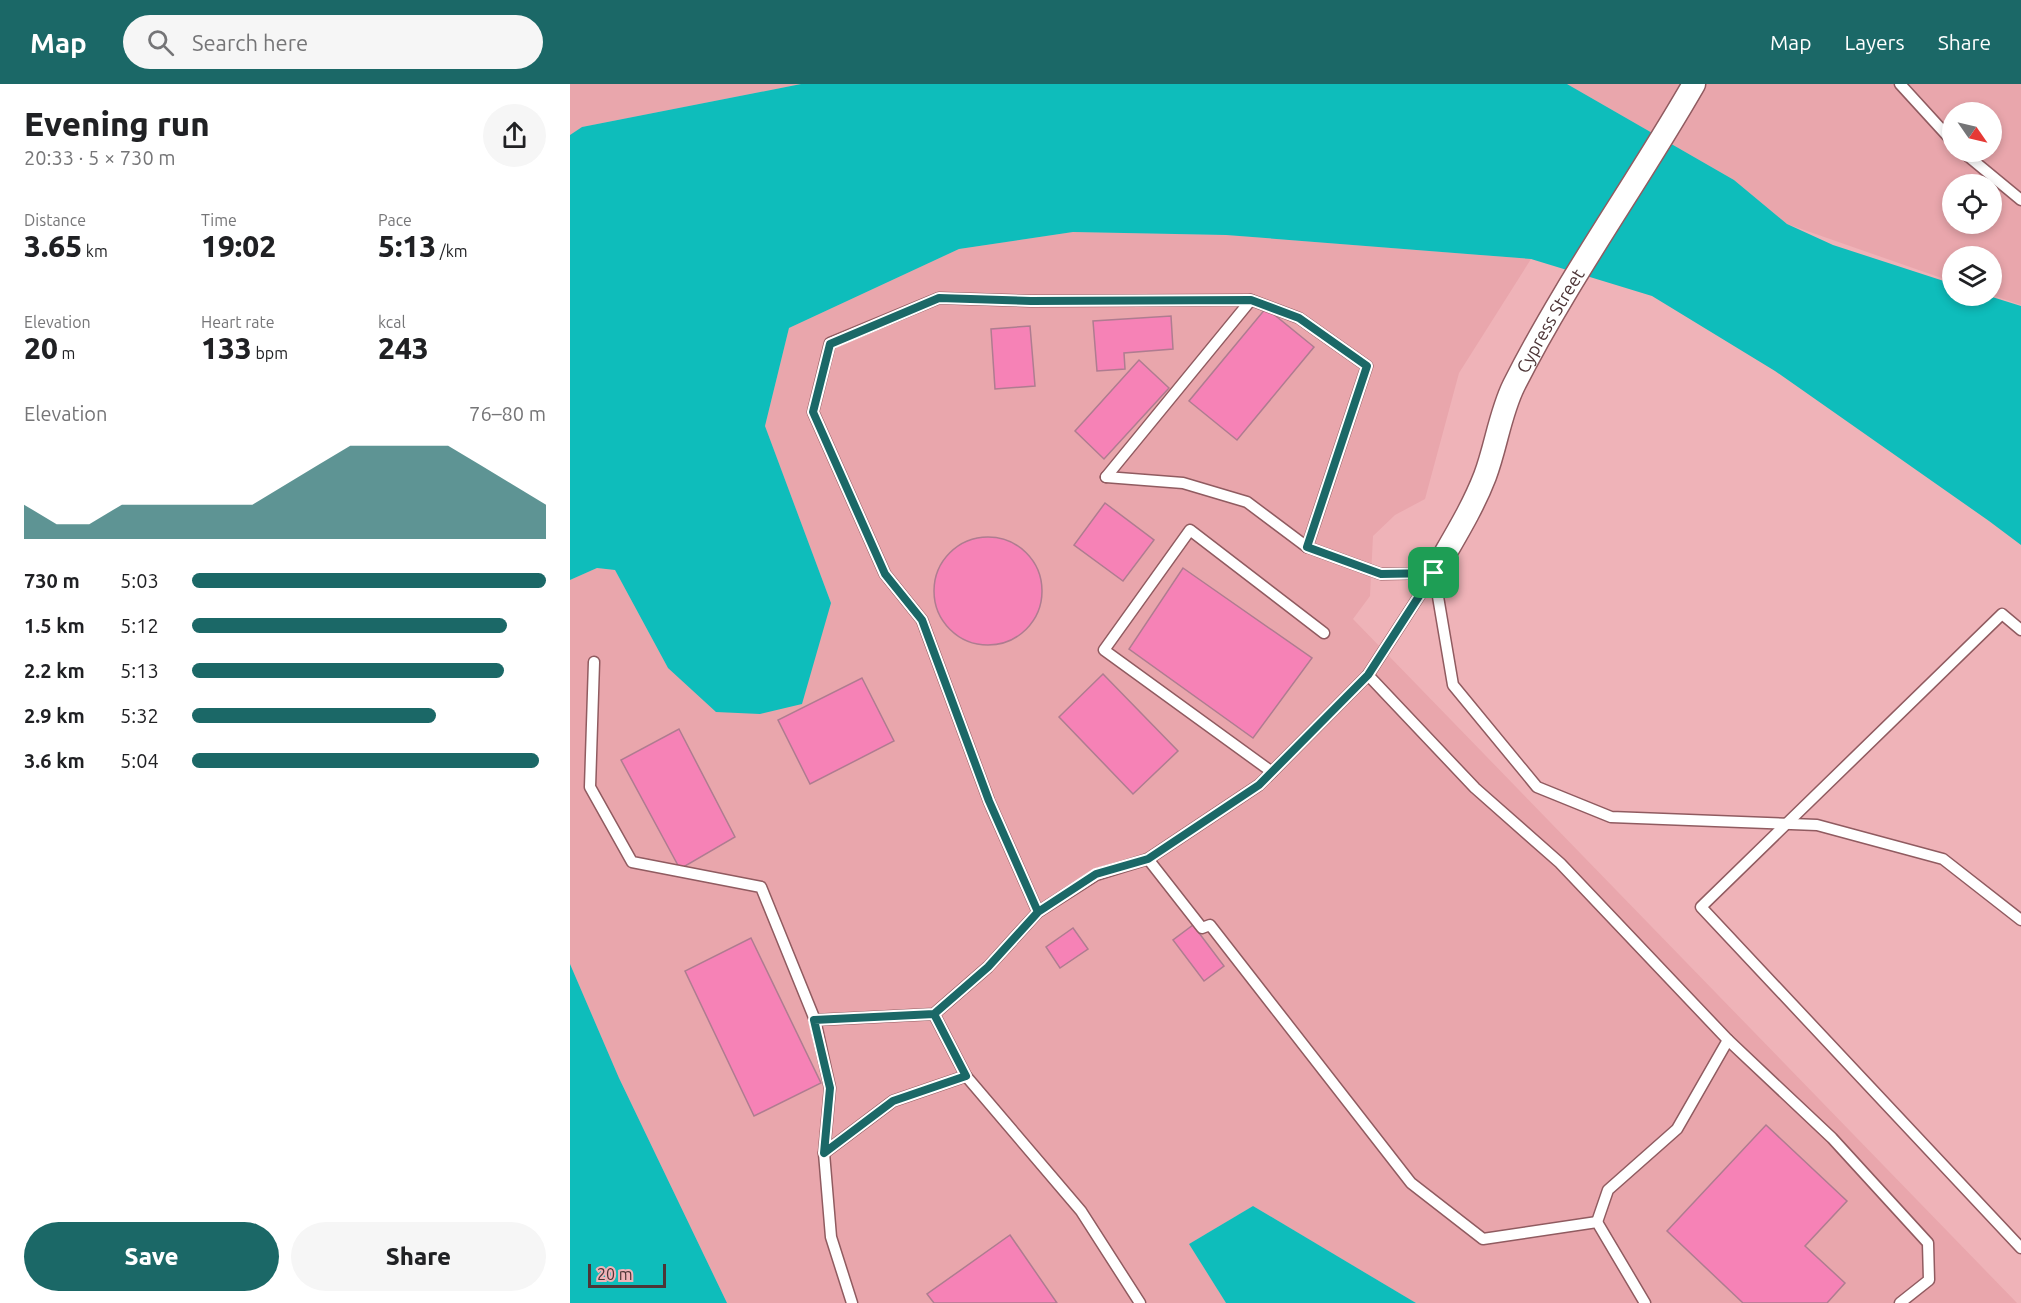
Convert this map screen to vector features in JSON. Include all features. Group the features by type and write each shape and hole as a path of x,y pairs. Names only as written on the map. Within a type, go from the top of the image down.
{"street":[{"name":"Cypress Street","path":"1434,573 1471,509 1485,476 1513,388 1557,304 1694,84"}],"lane":[{"path":"1900,84 1942,130"},
{"path":"1975,162 2021,200"},
{"path":"1038,912 989,801 922,620 885,574 813,412 830,344 939,298 1031,301 1251,300 1299,318 1367,366 1307,547"},
{"path":"1251,300 1106,477 1183,483 1247,502 1307,547 1381,574 1434,573"},
{"path":"1272,772 1104,650 1190,530 1324,633"},
{"path":"814,1020 934,1014 988,967 1038,912 1096,874 1148,859 1259,785 1368,675 1434,573"},
{"path":"1434,573 1453,685 1537,787 1611,817 1817,825 1943,859 2021,920"},
{"path":"2021,630 2002,614 1701,907 2021,1248"},
{"path":"594,662 590,788 632,862 761,887 814,1020 830,1088 824,1153 831,1238 852,1303"},
{"path":"1368,675 1475,788 1560,863 1728,1040 1832,1138 1928,1244 1929,1280 1900,1303"},
{"path":"1148,859 1202,928 1210,925 1411,1183 1483,1239 1597,1222"},
{"path":"934,1014 966,1076 1081,1211 1140,1303"},
{"path":"1645,1303 1597,1222 1608,1190 1677,1129 1728,1040"},
{"path":"824,1153 893,1101 966,1076"}],"shaded area":[{"path":"570,84 801,84 582,127 570,135"},
{"path":"1567,84 2021,84 2021,305 2002,298 2002,246 1942,246 1942,278 1787,224 1734,180"},
{"path":"1073,232 1226,235 1531,259 1459,373 1425,499 1395,515 1373,536 1370,596 1353,619 2017,1303 1416,1303 1253,1206 1189,1244 1226,1303 727,1303 619,1078 570,964 570,580 597,568 615,570 668,668 831,603 765,426 789,328 959,249"}],"water":[{"path":"801,84 1567,84 1734,180 1787,224 1833,245 1942,280 1942,306 2002,306 2002,300 2021,306 2021,545 1775,371 1652,296 1531,259 1226,235 1073,232 959,249 789,328 765,426 831,603 802,704 760,714 716,712 668,668 615,570 597,568 570,580 570,135 582,127"},
{"path":"570,964 619,1078 727,1303 570,1303"},
{"path":"1253,1206 1416,1303 1226,1303 1189,1244"}],"building":[{"path":"1266,308 1314,347 1237,440 1189,401"},
{"path":"1171,316 1173,349 1124,353 1125,369 1097,371 1093,321"},
{"path":"1030,326 1035,386 995,389 991,329"},
{"path":"1139,360 1169,388 1104,459 1075,431"},
{"path":"1105,503 1154,540 1123,581 1074,545"},
{"path":"988,537 1009,541 1026,553 1038,570 1042,591 1038,612 1026,629 1009,641 988,645 967,641 950,629 938,612 934,591 938,570 950,553 967,541"},
{"path":"1183,568 1312,658 1253,738 1129,649"},
{"path":"1103,674 1178,751 1133,794 1059,717"},
{"path":"862,678 894,741 810,784 778,720"},
{"path":"679,729 735,837 680,869 621,760"},
{"path":"1193,925 1224,966 1204,981 1173,940"},
{"path":"1073,928 1088,949 1060,968 1046,947"},
{"path":"751,938 821,1083 754,1116 685,971"},
{"path":"1766,1125 1847,1201 1805,1246 1845,1283 1827,1303 1743,1303 1667,1231"},
{"path":"1010,1235 1057,1303 934,1303 927,1294"}],"route":[{"path":"1434,573 1368,675 1259,785 1148,859 1096,874 1038,912 988,967 934,1014 966,1076 893,1101 824,1153 830,1088 814,1020 934,1014 988,967 1038,912 989,801 922,620 885,574 813,412 830,344 939,298 1031,301 1251,300 1299,318 1367,366 1307,547 1381,574 1434,573"}]}
